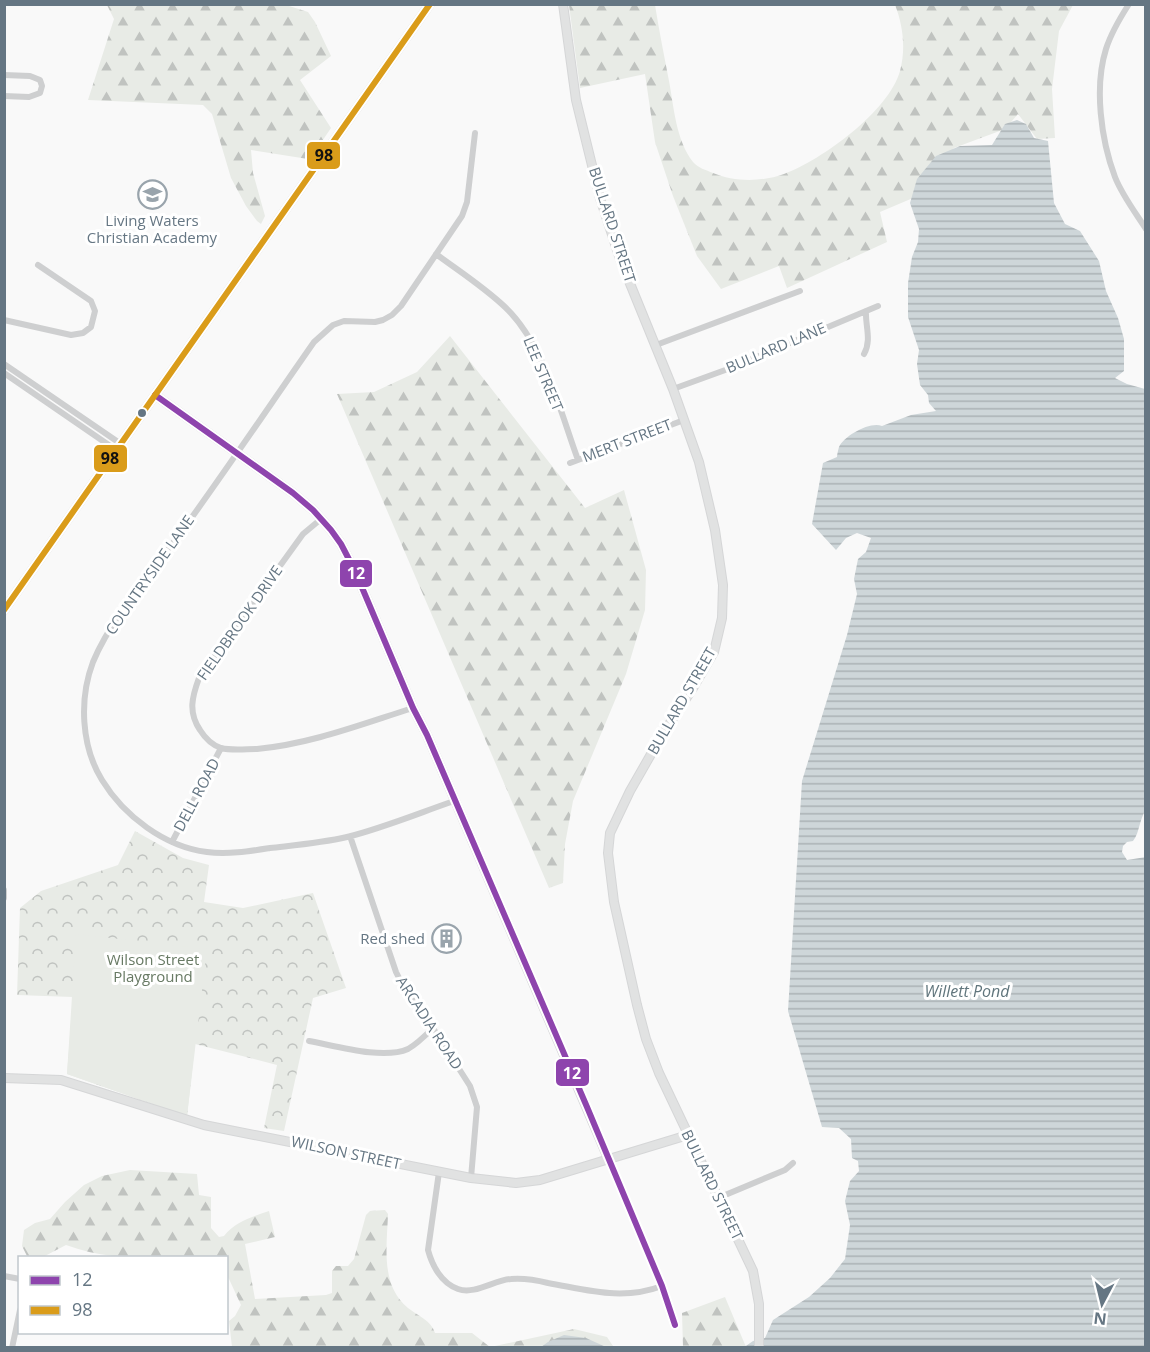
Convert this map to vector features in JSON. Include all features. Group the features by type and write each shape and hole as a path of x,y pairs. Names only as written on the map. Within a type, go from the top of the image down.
{"main road":[{"path":"4,610 430,4"},
{"name":"BULLARD STREET","path":"563,4 576,100 600,198 620,259 673,389 701,470 715,530 723,585 722,618 714,652 622,805 610,833 608,853 614,902 646,1039 687,1135 749,1260 756,1281 759,1304 759,1347"},
{"path":"155,395 293,492 321,519 341,544 427,735 608,1158"},
{"name":"WILSON STREET","path":"4,1078 61,1080 204,1125 471,1178 516,1183 540,1180 687,1135"}],"street":[{"path":"1129,4 1105,50 1100,96 1101,110 1116,178 1146,229"},
{"path":"4,75 37,77 42,86 40,93 34,96 4,96"},
{"name":"COUNTRYSIDE LANE","path":"454,801 350,836 257,850 209,853 172,842 142,824 109,792 98,774 85,728 85,692 94,660 108,631 323,332 344,321 383,320 402,306 462,216 467,202 475,133"},
{"name":"LEE STREET","path":"436,254 506,308 524,330 544,370 578,460"},
{"path":"4,320 65,334 82,333 91,327 95,311 91,301 38,265"},
{"path":"656,345 800,291"},
{"name":"BULLARD LANE","path":"673,389 728,369 878,306"},
{"path":"864,354 867,348 868,332 866,311"},
{"path":"4,364 119,447"},
{"path":"4,373 119,447"},
{"name":"MERT STREET","path":"570,462 684,420"},
{"name":"FIELDBROOK DRIVE","path":"221,748 204,736 192,714 192,702 199,678 303,534 321,519"},
{"path":"221,748 245,750 292,744 413,708"},
{"name":"DELL ROAD","path":"172,842 221,748"},
{"name":"ARCADIA ROAD","path":"350,836 396,972 404,988 470,1086 477,1107 471,1178"},
{"path":"4,890 4,898"},
{"path":"309,1041 364,1050 398,1052 418,1042 433,1028"},
{"path":"608,1158 662,1286 675,1325"},
{"path":"718,1198 785,1170 793,1163"},
{"path":"439,1172 428,1250 430,1260 439,1274 458,1289 470,1291 513,1279 532,1280 600,1292 631,1294 662,1286"},
{"path":"12,1347 18,1319"}],"green space":[{"path":"107,5 286,5 308,12 331,56 300,80 331,128 308,159 251,150 253,173 265,216 261,224 246,206 231,178 212,114 203,105 88,100 114,19"},
{"path":"569,5 655,5 676,123 687,153 702,169 721,176 748,180 784,174 817,158 852,132 883,102 893,86 902,63 903,37 895,5 1073,5 1059,31 1052,89 1055,138 1037,139 1018,114 1005,129 954,148 913,198 880,212 887,242 787,288 779,266 721,289 697,256 673,196 655,142 645,74 580,88"},
{"path":"450,336 585,508 624,490 646,570 645,610 626,674 573,801 565,844 563,883 549,888 337,394 374,392 417,372"},
{"name":"Wilson Street Playground","path":"135,831 183,858 209,865 204,902 243,908 313,893 346,988 313,998 284,1131 264,1128 277,1065 195,1044 187,1116 67,1074 73,997 17,995 20,908 41,891 118,865"},
{"path":"76,934 207,949 187,1116 67,1074"},
{"path":"130,1170 197,1174 199,1195 211,1197 211,1228 219,1237 224,1236 245,1220 269,1211 275,1237 245,1244 255,1299 332,1293 332,1271 336,1266 348,1266 354,1259 366,1215 370,1211 385,1210 388,1214 389,1277 399,1299 427,1321 435,1333 472,1333 490,1347 232,1347 229,1321 241,1305 228,1278 228,1256 115,1256 66,1245 45,1256 27,1256 22,1246 24,1230 35,1223 50,1219 84,1185 102,1176"},
{"path":"725,1297 746,1347 683,1347 682,1313"},
{"path":"574,1329 607,1337 613,1346 625,1347 490,1347"}],"water":[{"name":"Willett Pond","path":"1017,120 1026,124 1034,138 1048,141 1054,203 1065,224 1080,231 1099,261 1106,291 1124,339 1124,371 1115,378 1145,389 1146,810 1133,841 1123,846 1122,852 1127,860 1146,857 1145,1347 743,1348 753,1341 765,1338 773,1320 809,1297 830,1278 845,1259 850,1225 845,1201 850,1181 859,1171 858,1161 852,1158 851,1139 839,1128 822,1127 788,1011 802,781 847,635 857,594 854,579 858,559 866,552 871,538 857,533 846,538 836,550 812,524 823,463 837,457 842,443 858,430 877,425 882,426 911,415 936,411 920,385 917,364 919,350 908,317 908,283 919,229 910,203 917,179 936,156 960,146 992,145 1005,124"},
{"path":"564,1335 586,1338 606,1347 541,1347"}],"transit line":[{"name":"98","path":"4,610 430,4"},
{"name":"12","path":"155,395 293,493 313,510 341,544 427,735 587,1107 662,1286 675,1325"}],"place":[{"name":"Living Waters Christian Academy","path":"152,194"},
{"name":"Red shed","path":"446,939"}]}
